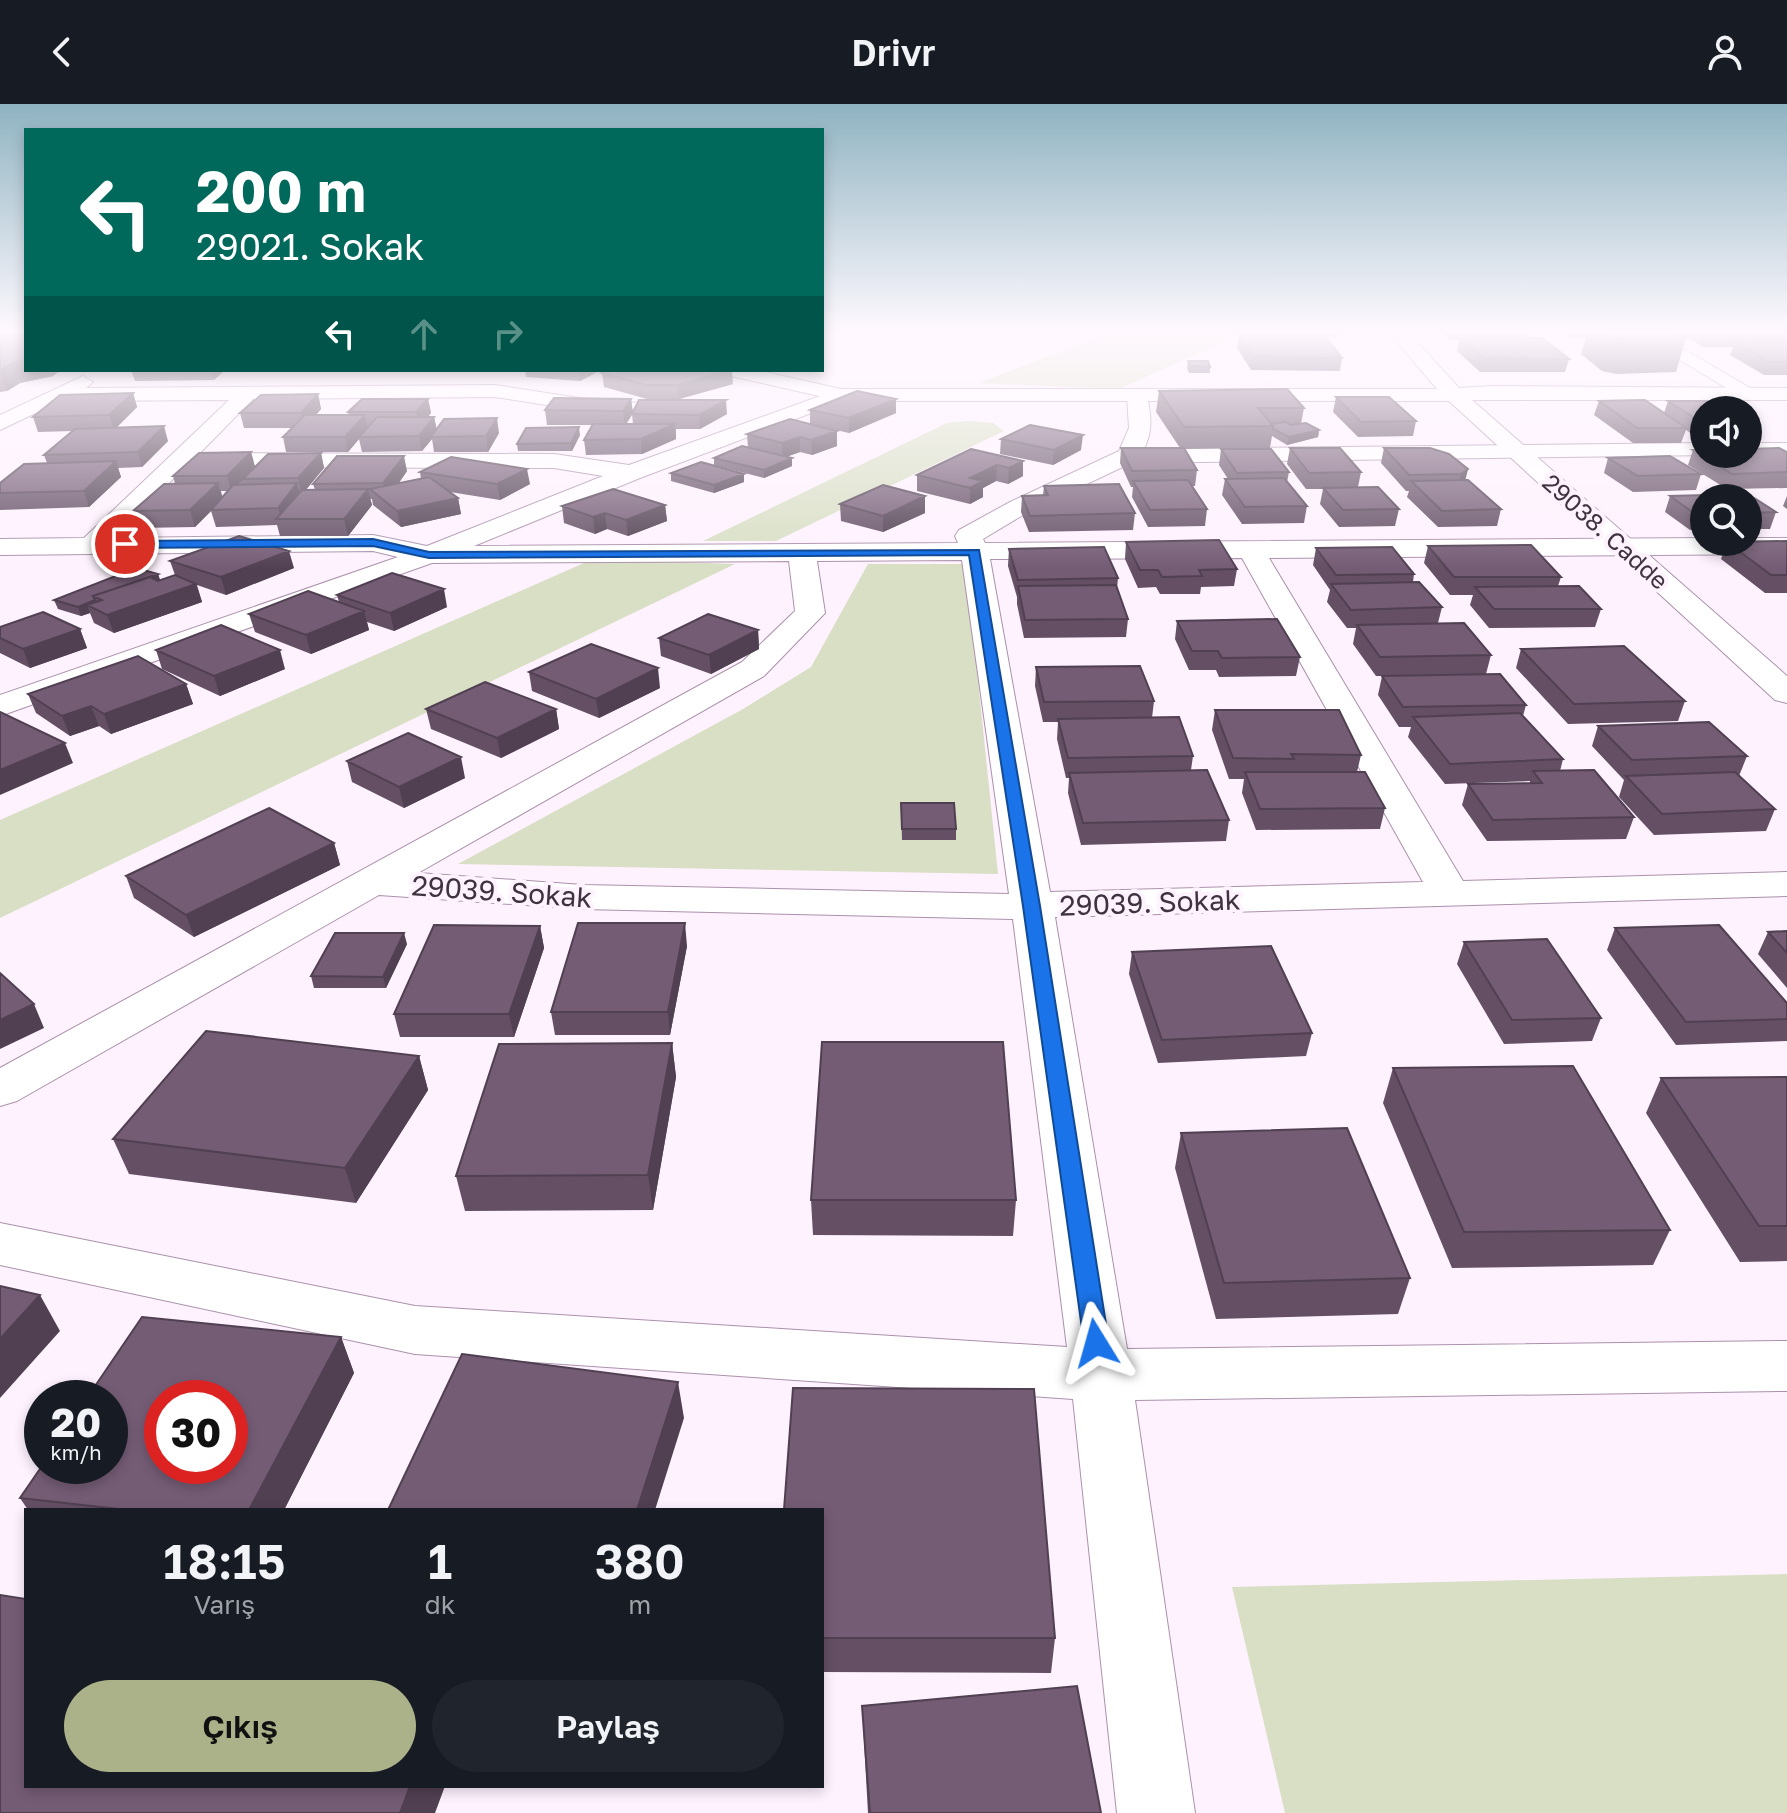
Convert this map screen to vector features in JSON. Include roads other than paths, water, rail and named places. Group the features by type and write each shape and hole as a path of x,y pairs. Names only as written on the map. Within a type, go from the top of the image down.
{"street":[{"path":"0,423 26,410"},
{"path":"93,544 230,410"},
{"path":"788,410 803,410"},
{"path":"0,706 429,555 631,473 803,410"},
{"path":"1127,456 1138,443 1140,410"},
{"name":"29038. Cadde","path":"1471,410 1787,693"},
{"path":"1156,1813 1101,1375 1032,906 975,552 968,536 1019,507 1127,456 1690,450"},
{"path":"1762,450 1787,450"},
{"path":"177,460 554,461 631,473"},
{"path":"0,547 373,543 429,555 1787,546"},
{"path":"1250,548 1450,894"},
{"path":"0,1089 753,669 810,613 802,554"},
{"name":"29039. Sokak","path":"369,882 583,897 978,907 1787,884"},
{"path":"0,1244 415,1330 1101,1375 1787,1366"}]}
